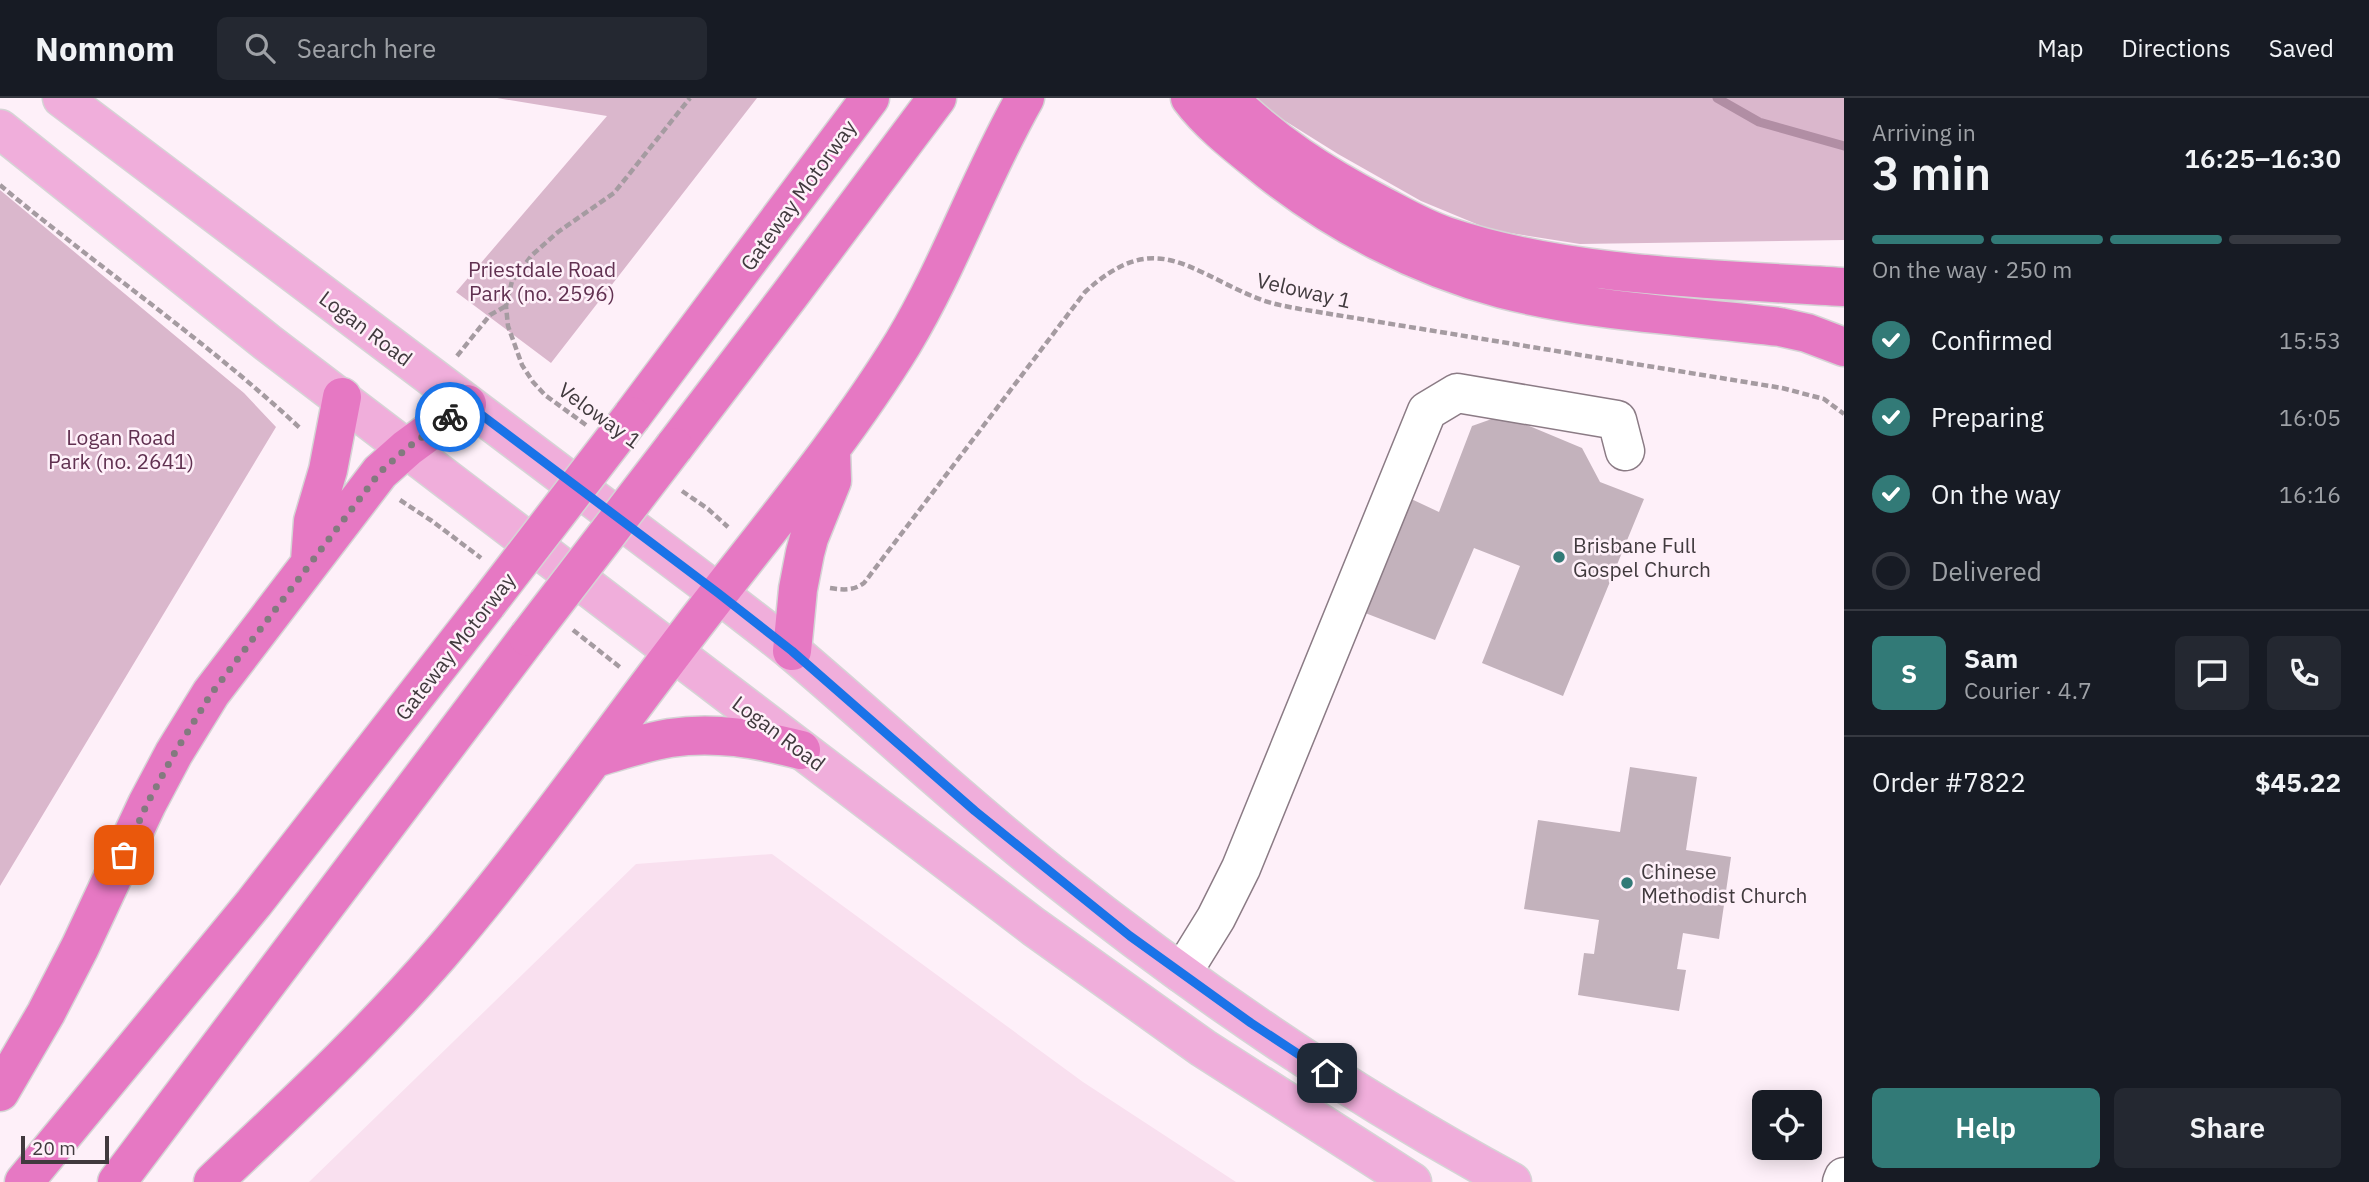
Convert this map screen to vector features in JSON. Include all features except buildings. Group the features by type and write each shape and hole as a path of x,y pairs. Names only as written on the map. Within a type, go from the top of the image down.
{"highway":[{"name":"Gateway Motorway","path":"24,1182 254,904 632,416 870,98"},
{"path":"117,1182 937,98"},
{"path":"213,1182 329,1072 438,956 595,758 831,448 867,397 931,294 1007,130 1025,98"},
{"path":"1190,98 1251,156 1308,200 1357,230 1447,271 1503,289 1555,300 1780,327 1807,333 1844,347"},
{"path":"1228,98 1285,149 1322,173 1444,235 1534,259 1608,270 1844,287"},
{"path":"310,561 313,521 328,470 342,397"},
{"path":"0,1092 46,1013 80,947 147,804 211,694 380,472 407,448 467,404"},
{"path":"792,651 797,597 805,553 832,481 831,448"},
{"path":"595,758 669,738 708,735 753,738 800,750"}],"main road":[{"name":"Logan Road","path":"62,98 792,651 1049,872 1130,936 1327,1073 1512,1182"},
{"name":"Logan Road","path":"0,129 258,335 1034,927 1203,1048 1412,1182"}],"lane":[{"path":"1182,973 1216,918 1241,868 1427,411 1457,393 1617,420 1625,451"}],"path":[{"name":"Veloway 1","path":"594,431 560,407 533,382 522,365 508,326 506,306 512,281 532,255 614,193 690,98"},
{"path":"0,185 263,395 306,434"},
{"name":"Veloway 1","path":"825,587 848,590 864,583 1084,292 1118,268 1136,261 1170,259 1191,265 1254,297 1276,304 1782,388 1824,399 1844,414"},
{"path":"457,356 490,315 506,306"},
{"path":"674,486 708,509 733,532"}],"shaded area":[{"path":"772,854 1083,1082 1236,1182 309,1182 636,864"}],"green space":[{"name":"Priestdale Road Park (no. 2596)","path":"497,98 757,98 551,363 456,292 607,116"},
{"path":"1253,98 1844,98 1844,240 1580,244 1491,230 1421,201 1338,154"},
{"name":"Logan Road Park (no. 2641)","path":"0,190 244,393 276,427 0,886"}],"waterway":[{"path":"1717,98 1759,122 1844,146"}],"way so far":[{"path":"124,855 174,754 211,694 247,644 380,472 407,448 450,417"}],"place":[{"name":"Brisbane Full Gospel Church","path":"1559,557"},
{"name":"Chinese Methodist Church","path":"1627,883"}],"route":[{"path":"450,417 467,404 529,450 792,651 975,811 1130,936 1251,1023 1327,1073"}]}
